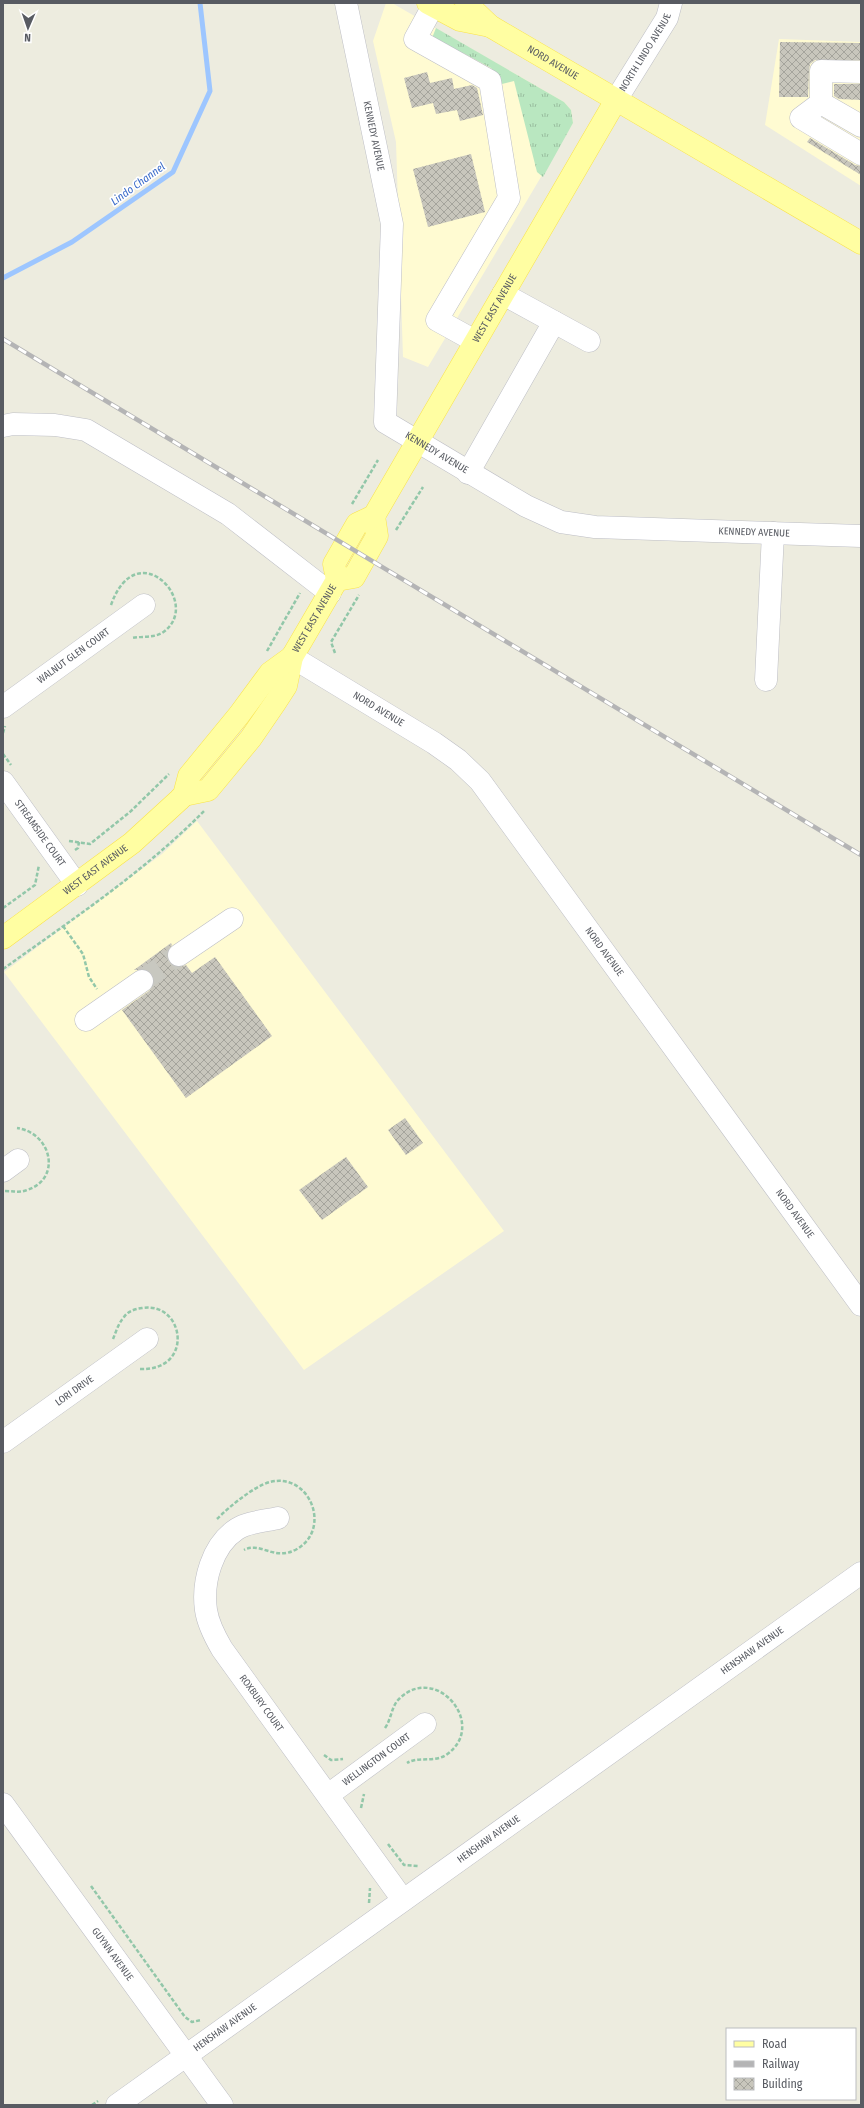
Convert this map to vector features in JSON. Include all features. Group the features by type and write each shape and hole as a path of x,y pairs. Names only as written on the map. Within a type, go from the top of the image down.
{"main road":[{"name":"NORD AVENUE","path":"466,3 490,26 861,243"},
{"name":"NORD AVENUE","path":"431,5 460,20 490,26"},
{"name":"WEST EAST AVENUE","path":"3,938 77,885 132,843 184,795 189,776 270,673 292,657 334,586 354,577 377,536 374,516 616,100"}],"street":[{"name":"KENNEDY AVENUE","path":"346,3 356,43 392,224 385,422 526,506 561,522 595,527 861,536"},
{"name":"NORTH LINDO AVENUE","path":"616,100 667,18 671,3"},
{"path":"431,5 415,39 490,81 509,198 437,320 475,341"},
{"path":"861,72 821,71 820,103 801,118 861,154"},
{"path":"820,103 861,126"},
{"path":"503,294 589,341"},
{"path":"468,472 554,322"},
{"path":"3,426 13,424 54,425 86,430 228,514 310,576 334,586"},
{"path":"766,680 773,533"},
{"name":"WALNUT GLEN COURT","path":"3,707 144,605"},
{"name":"NORD AVENUE","path":"292,657 434,743 458,760 480,781 861,1305"},
{"name":"STREAMSIDE COURT","path":"8,774 77,885"},
{"path":"179,955 232,919"},
{"path":"86,1020 142,981"},
{"name":"LORI DRIVE","path":"3,1442 147,1339"},
{"name":"ROXBURY COURT","path":"278,1518 245,1526 236,1530 226,1539 211,1564 205,1596 206,1610 214,1636 403,1900"},
{"name":"HENSHAW AVENUE","path":"111,2101 186,2056 861,1574"},
{"name":"WELLINGTON COURT","path":"328,1795 425,1724"},
{"name":"GUYNN AVENUE","path":"3,1804 222,2105"}],"path":[{"path":"350,507 378,460"},
{"path":"265,653 310,576"},
{"path":"3,754 8,774"},
{"path":"67,841 90,844 131,811 172,772"},
{"path":"3,908 35,885 40,862"},
{"path":"63,926 83,954 89,977 108,1004"},
{"path":"92,2105 111,2101"}],"shaded area":[{"path":"386,3 392,3 564,102 571,110 573,123 428,367 403,357 396,142 373,41"},
{"path":"779,39 861,42 861,186 765,125"},
{"path":"197,821 504,1231 304,1370 4,972 162,854"}],"green space":[{"path":"436,28 564,102 571,110 573,123 543,177 537,172 514,81 502,84 491,68 463,53 456,55 432,38"}],"building":[{"path":"780,42 861,43 861,60 815,60 810,64 808,97 779,97"},
{"path":"427,72 430,83 452,78 454,89 472,85 477,88 483,115 460,121 457,110 436,114 433,103 412,108 404,78"},
{"path":"834,84 861,84 861,100 839,99 834,96"},
{"path":"810,138 855,165 861,166 861,175 807,142"},
{"path":"471,154 485,212 428,227 413,169"},
{"path":"171,943 172,945 168,950 167,956 169,962 174,966 180,967 186,965 192,973 215,957 272,1036 186,1098 122,1010 149,991 153,986 154,980 152,974 148,970 134,970"},
{"path":"405,1118 423,1143 406,1155 388,1130"},
{"path":"346,1157 368,1187 322,1220 299,1190"}],"waterway":[{"name":"Lindo Channel","path":"3,278 72,242 173,172 210,91 200,3"}],"tunnel":[{"path":"142,981 179,955"}],"railway":[{"path":"3,339 861,855"}]}
